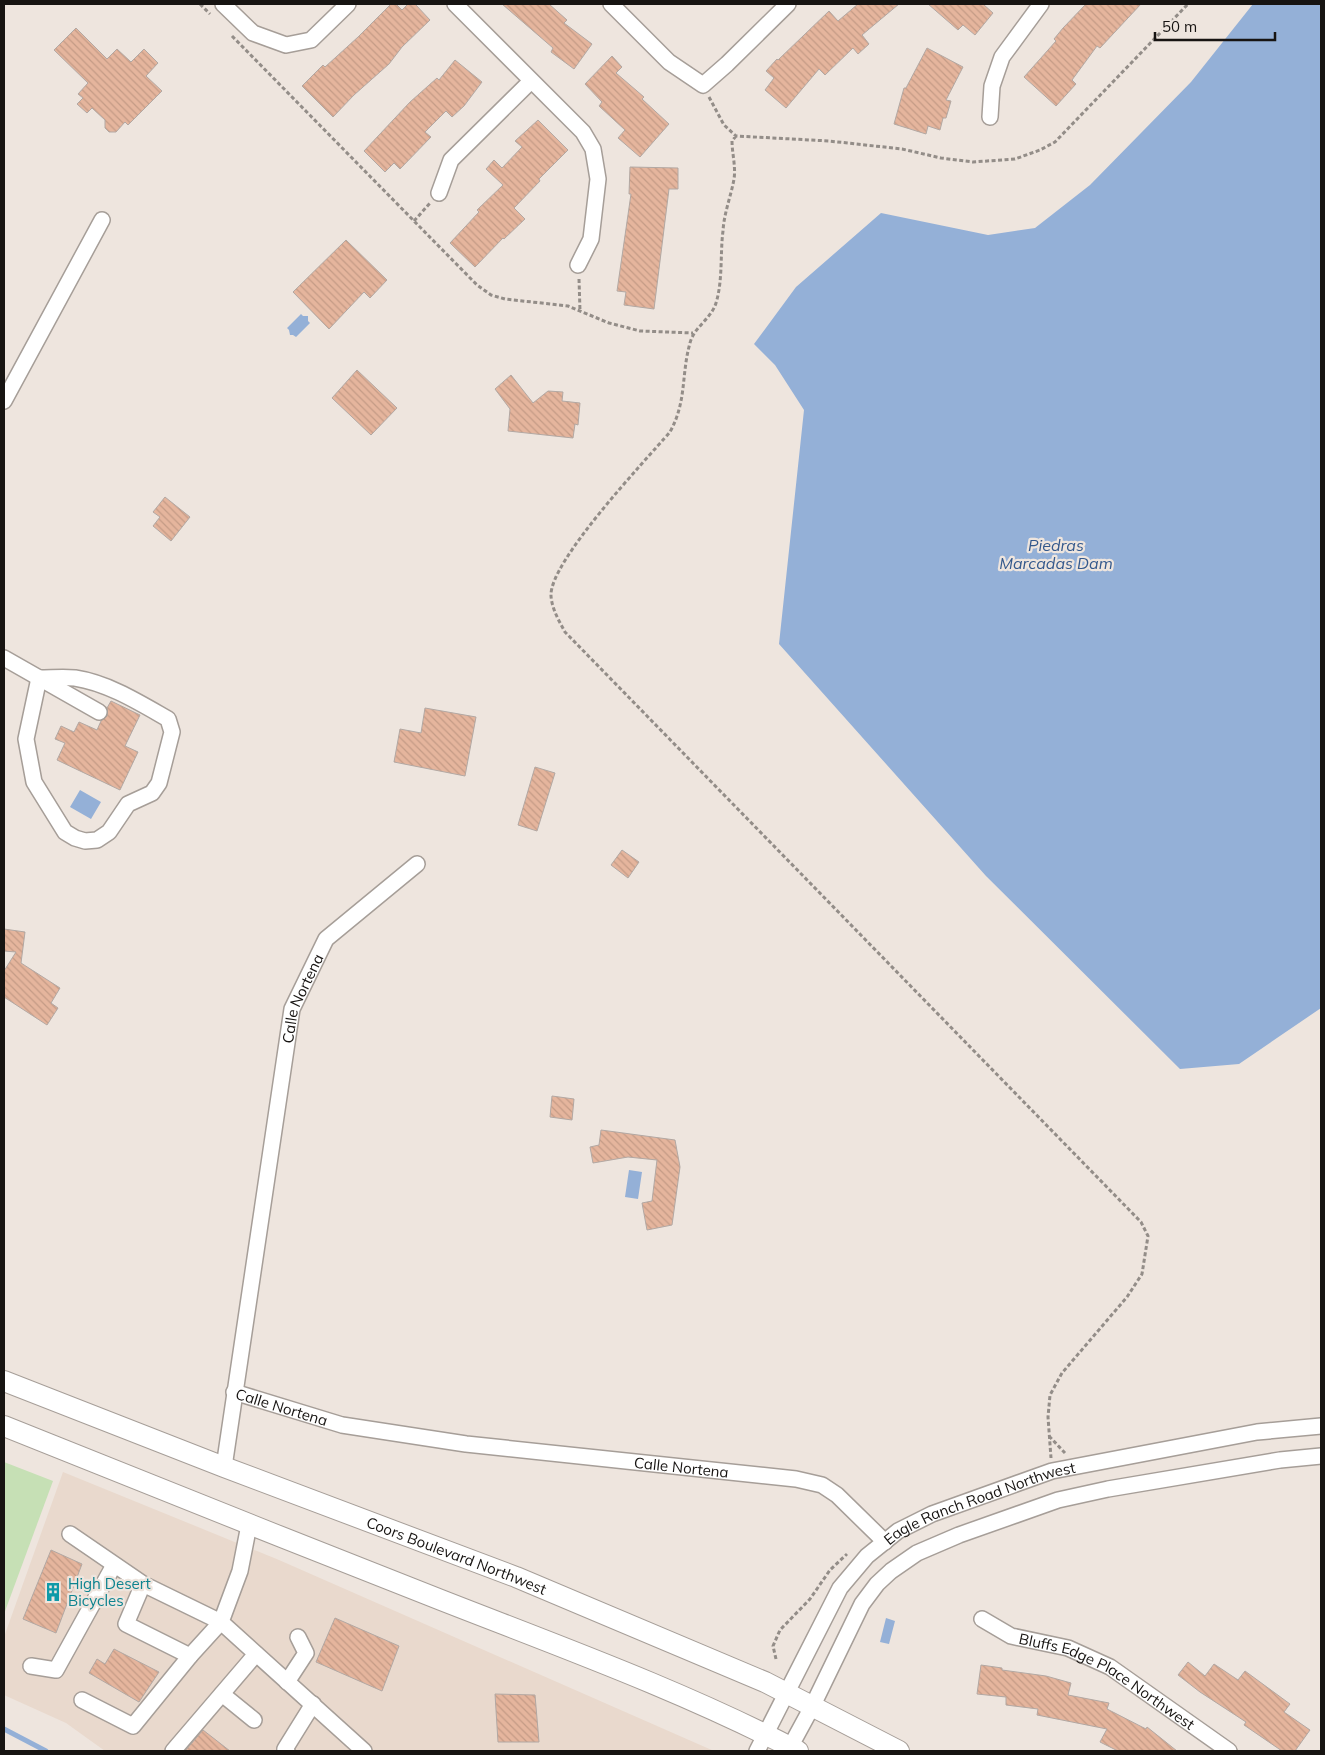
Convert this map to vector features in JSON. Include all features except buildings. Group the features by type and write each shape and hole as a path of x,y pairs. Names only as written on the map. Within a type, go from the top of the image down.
{"main road":[{"name":"Coors Boulevard Northwest","path":"4,1381 224,1468 516,1577 766,1682 899,1751"},
{"path":"4,1426 249,1525 594,1659 747,1724 760,1742 792,1750"}],"street":[{"path":"223,4 254,33 286,46 311,40 348,4"},
{"path":"456,4 583,132 593,149 598,179 591,239 578,265"},
{"path":"611,4 669,62 703,85 727,64 779,7"},
{"path":"990,116 992,86 1002,58 1042,4"},
{"path":"439,193 451,160 532,81"},
{"path":"4,401 102,220"},
{"path":"4,658 98,712"},
{"path":"40,678 73,678 90,681 110,689 168,719 172,732 159,782 152,793 128,804 109,832 97,840 85,841 65,832 34,782 26,739 40,678"},
{"name":"Calle Nortena","path":"417,864 326,938 292,1009 234,1392 342,1425 438,1440 796,1479 822,1485 838,1495 885,1542"},
{"path":"224,1468 234,1392"},
{"name":"Eagle Ranch Road Northwest","path":"760,1742 840,1588 867,1556 898,1531 932,1514 1052,1471 1257,1432 1321,1426"},
{"name":"Eagle Ranch Road Northwest","path":"792,1750 862,1604 877,1584 891,1571 917,1553 959,1535 1058,1500 1261,1463 1321,1456"},
{"path":"82,1700 133,1726 190,1656 221,1622 240,1571 249,1525"},
{"path":"70,1534 143,1584 221,1622 364,1751"},
{"path":"31,1666 56,1670 114,1565"},
{"path":"143,1584 126,1624 190,1656"},
{"name":"Bluffs Edge Place Northwest","path":"982,1619 1011,1636 1068,1648 1110,1666 1229,1751"},
{"path":"288,1682 306,1653 298,1637"},
{"path":"173,1751 256,1654"},
{"path":"222,1694 254,1720"},
{"path":"285,1751 312,1704"}],"path":[{"path":"200,4 214,18"},
{"path":"703,85 724,125 736,136 829,141 902,149 941,158 973,162 1015,159 1055,142 1188,4"},
{"path":"228,32 477,285 491,295 505,299 568,306 609,323 640,331 693,333"},
{"path":"736,136 732,141 734,177 724,215 716,304 705,322 693,333 689,345 682,403 678,418 670,432 591,524 570,552 555,578 551,595 555,614 565,632 1140,1222 1148,1236 1142,1274 1127,1297 1062,1373 1050,1395 1048,1417 1052,1471"},
{"path":"414,221 439,193"},
{"path":"578,265 580,310"},
{"path":"1049,1435 1078,1465"}],"shaded area":[{"path":"63,1472 279,1560 714,1751 105,1751 66,1723 4,1695 4,1637"}],"green space":[{"path":"4,1462 53,1481 4,1614"}],"water":[{"name":"Piedras Marcadas Dam","path":"1253,4 1321,4 1321,1008 1239,1064 1180,1069 986,876 779,644 804,410 775,365 754,344 796,287 881,213 988,235 1035,228 1090,185 1191,82"},
{"path":"301,314 308,316 310,323 296,337 290,335 287,328"},
{"path":"80,790 101,802 91,819 70,807"},
{"path":"629,1170 642,1172 638,1199 625,1197"},
{"path":"886,1618 895,1621 889,1644 880,1642"}],"waterway":[{"path":"4,1729 46,1751"}],"place":[{"name":"High Desert Bicycles","path":"53,1592"}]}
